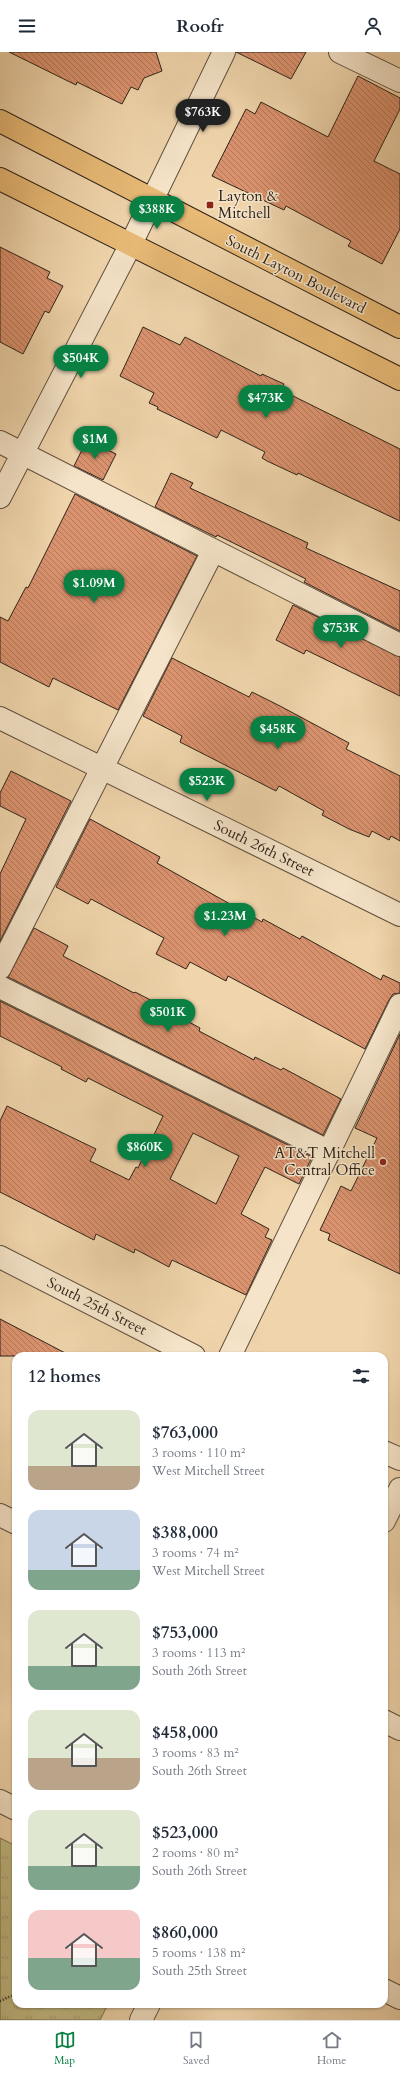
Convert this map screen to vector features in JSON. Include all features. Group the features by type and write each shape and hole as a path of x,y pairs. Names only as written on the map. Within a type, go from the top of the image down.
{"main road":[{"name":"South Layton Boulevard","path":"0,121 400,327"},
{"path":"0,179 400,379"}],"street":[{"path":"0,497 131,244 224,52"},
{"path":"340,52 400,81"},
{"path":"0,442 400,645"},
{"path":"0,968 103,770 213,551"},
{"name":"South 26th Street","path":"0,718 400,915"},
{"path":"0,987 330,1152"},
{"path":"232,1352 400,1005"},
{"name":"South 25th Street","path":"0,1257 186,1352"},
{"path":"388,1454 400,1459"},
{"path":"388,1513 400,1489"},
{"path":"0,1515 12,1521"},
{"path":"388,1723 400,1729"},
{"path":"388,1992 400,1998"},
{"path":"141,2020 147,2008"}],"path":[{"path":"0,2001 12,1996"}],"green space":[{"path":"0,1838 12,1844 12,2008 106,2008 100,2020 0,2020"}],"building":[{"path":"9,52 156,52 162,71 144,78 138,90 131,87 122,104 77,82 76,85"},
{"path":"236,52 306,52 291,79"},
{"path":"358,76 400,98 400,109 374,161 400,174 400,229 382,264 348,246 351,241 286,206 284,210 212,176 246,109 255,114 261,102 328,137"},
{"path":"0,247 50,272 47,278 63,286 49,313 45,311 23,354 0,342"},
{"path":"143,327 180,345 185,337 261,376 262,374 284,384 281,390 400,449 400,521 298,473 297,475 267,461 262,458 265,452 221,430 217,438 157,409 158,407 149,403 154,393 120,376"},
{"path":"87,440 116,454 103,480 74,466"},
{"path":"171,473 193,483 190,488 308,543 306,548 400,591 400,631 304,582 306,579 217,535 216,537 155,507"},
{"path":"75,494 197,556 118,710 53,678 49,687 0,662 0,617 8,621 26,587 28,588"},
{"path":"293,605 400,657 400,696 306,650 304,654 276,640"},
{"path":"172,658 249,697 252,692 280,706 349,743 346,749 400,776 400,841 391,836 389,840 372,831 369,837 349,829 322,815 324,811 279,786 276,791 180,742 182,736 143,716"},
{"path":"11,771 71,801 0,941 0,874 26,819 0,806 0,793"},
{"path":"90,819 160,857 157,863 262,922 263,919 300,939 302,936 381,980 383,975 400,983 400,993 393,994 389,1000 365,1049 228,976 226,981 190,962 186,969 156,954 164,938 91,899 88,904 56,887"},
{"path":"34,928 68,946 63,956 168,1009 167,1010 200,1028 199,1031 254,1060 255,1057 281,1070 283,1068 341,1099 323,1135 8,977"},
{"path":"0,1001 312,1157 299,1184 265,1167 241,1214 269,1229 265,1237 272,1240 246,1295 172,1260 169,1267 135,1249 134,1253 96,1234 94,1240 0,1192 0,1121 7,1106 96,1149 90,1161 129,1180 136,1167 138,1168 163,1116 88,1078 86,1082 61,1069 62,1067 0,1036","holes":["193,1133 239,1156 216,1204 170,1179"]},
{"name":"AT&T Mitchell Central Office","path":"400,1034 400,1274 328,1240 330,1234 320,1230 341,1186 351,1191 377,1138 355,1128"},
{"path":"0,1319 63,1352 12,1352 12,1356 0,1356"}],"place":[{"name":"Layton & Mitchell","path":"210,205"},
{"name":"AT&T Mitchell Central Office","path":"383,1162"}]}
